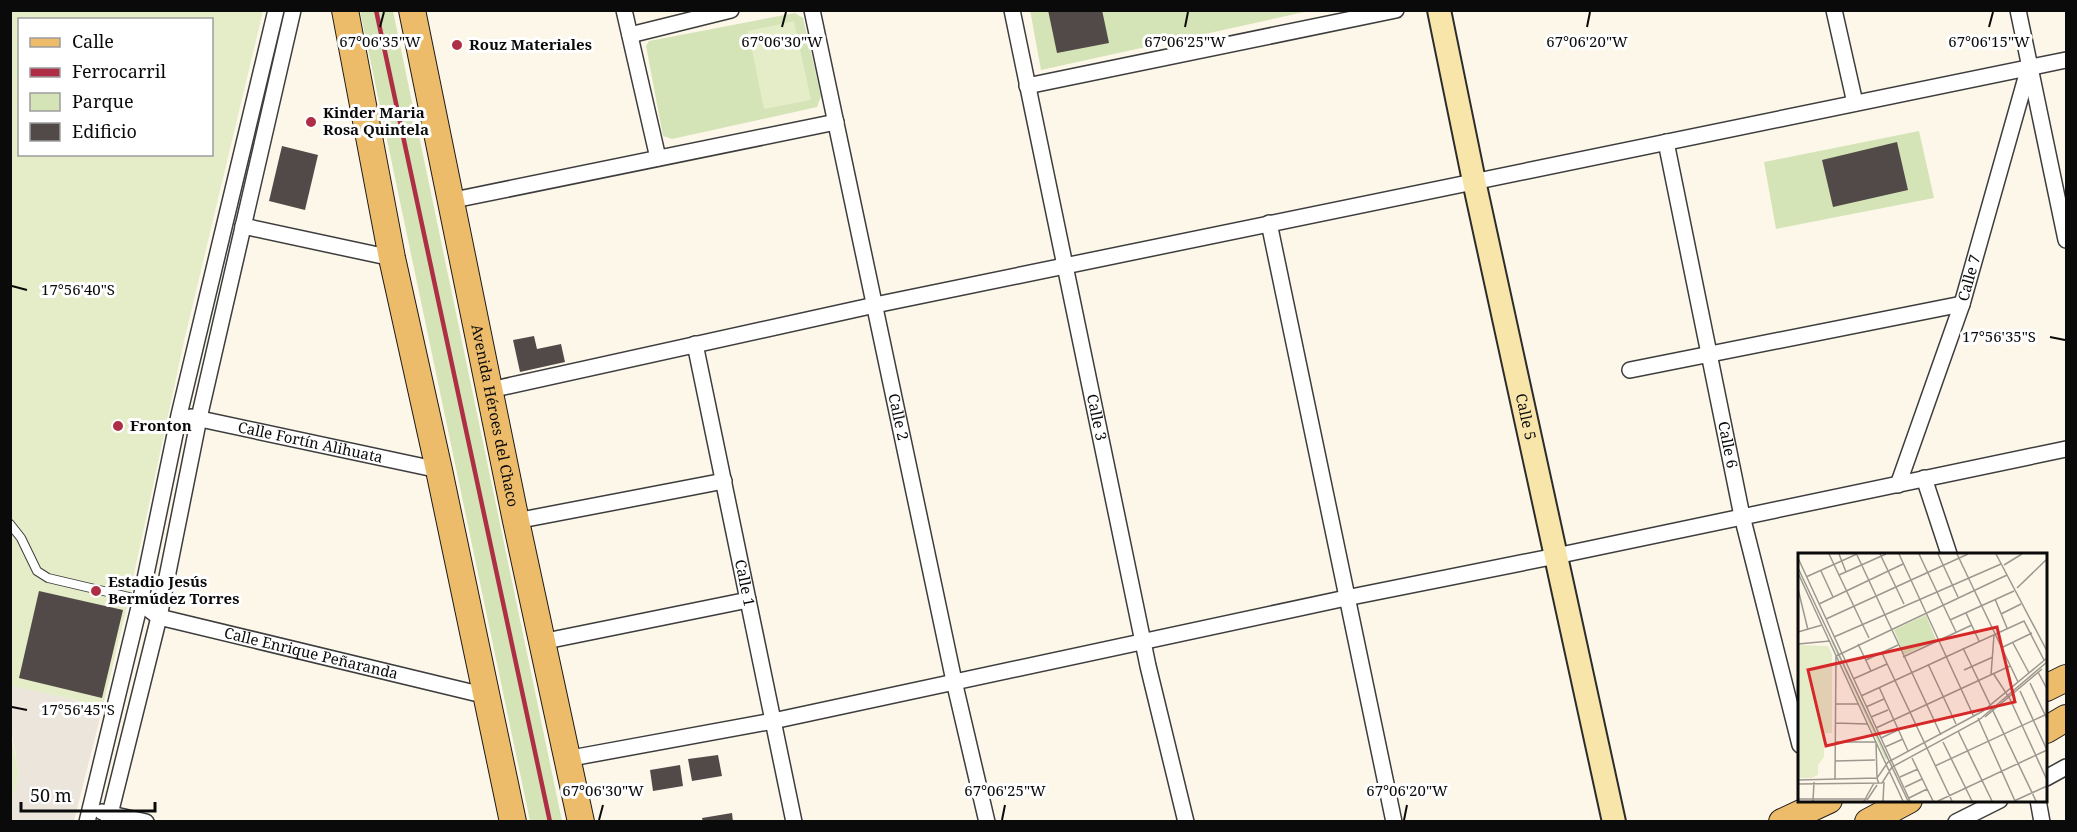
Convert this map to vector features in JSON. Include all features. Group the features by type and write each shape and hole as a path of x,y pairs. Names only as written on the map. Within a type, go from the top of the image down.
{"main road":[{"path":"345,10 392,258 513,822"},
{"name":"Avenida Héroes del Chaco","path":"412,10 449,201 581,822"},
{"name":"Calle 5","path":"1439,10 1474,181 1614,822"},
{"path":"2047,688 2067,678"},
{"path":"2047,728 2067,718"},
{"path":"1868,822 1907,802"},
{"path":"1782,822 1820,808"}],"street":[{"path":"146,822 89,815 140,603 179,415 276,10"},
{"path":"109,818 159,617 199,418 292,10"},
{"path":"624,10 658,158"},
{"path":"630,35 730,10"},
{"name":"Calle 2","path":"812,10 954,681 987,822"},
{"name":"Calle 3","path":"1012,10 1143,642 1186,822"},
{"path":"1027,86 1396,10"},
{"path":"1834,10 1855,103"},
{"path":"2018,10 2066,237"},
{"path":"490,390 875,305 2067,60"},
{"name":"Calle 7","path":"1898,485 1962,304 2029,67"},
{"path":"449,201 836,122"},
{"name":"Calle 6","path":"1666,142 1742,516 1798,737"},
{"path":"1269,223 1394,822"},
{"path":"243,226 392,258"},
{"path":"1630,370 1962,304"},
{"name":"Calle 1","path":"695,344 794,822"},
{"name":"Calle Fortín Alihuata","path":"179,415 439,470"},
{"path":"566,759 773,721 1346,598 2067,449"},
{"path":"1924,478 1948,553"},
{"path":"516,521 724,481"},
{"path":"541,642 748,600"},
{"name":"Calle Enrique Peñaranda","path":"140,603 159,617 487,696"},
{"path":"2047,777 2067,767"},
{"path":"1956,822 1998,802"},
{"path":"2038,802 2042,822"}],"lane":[{"path":"10,524 21,538 37,571 48,578 129,597 140,603"}],"green space":[{"path":"1030,10 1309,11 1041,70"},
{"path":"11,11 263,11 184,341 127,607 103,706 12,686 11,694"},
{"path":"360,11 393,11 562,821 530,821"},
{"path":"795,13 803,18 821,96 817,107 672,139 663,136 646,46 649,41"},
{"path":"794,21 811,100 764,109 748,31"},
{"path":"1919,131 1934,198 1776,229 1764,162"},
{"path":"10,729 19,774 11,806 10,806"}],"shaded area":[{"path":"12,686 103,706 74,821 11,821 11,806 19,774 11,729"}],"building":[{"path":"1048,10 1102,10 1109,43 1057,53"},
{"path":"1897,142 1908,190 1833,207 1822,160"},
{"path":"282,146 318,155 305,210 269,201"},
{"path":"534,336 537,349 561,344 565,362 520,372 513,340"},
{"path":"39,591 123,610 102,698 19,678"},
{"path":"718,755 722,776 692,781 688,759"},
{"path":"680,765 683,786 653,791 650,770"},
{"path":"732,813 733,822 703,822 702,818"}],"railway":[{"path":"376,10 550,822"}],"place":[{"name":"Rouz Materiales","path":"457,45"},
{"name":"Kinder Maria Rosa Quintela","path":"311,122"},
{"name":"Fronton","path":"118,426"},
{"name":"Estadio Jesús Bermúdez Torres","path":"96,591"}]}
